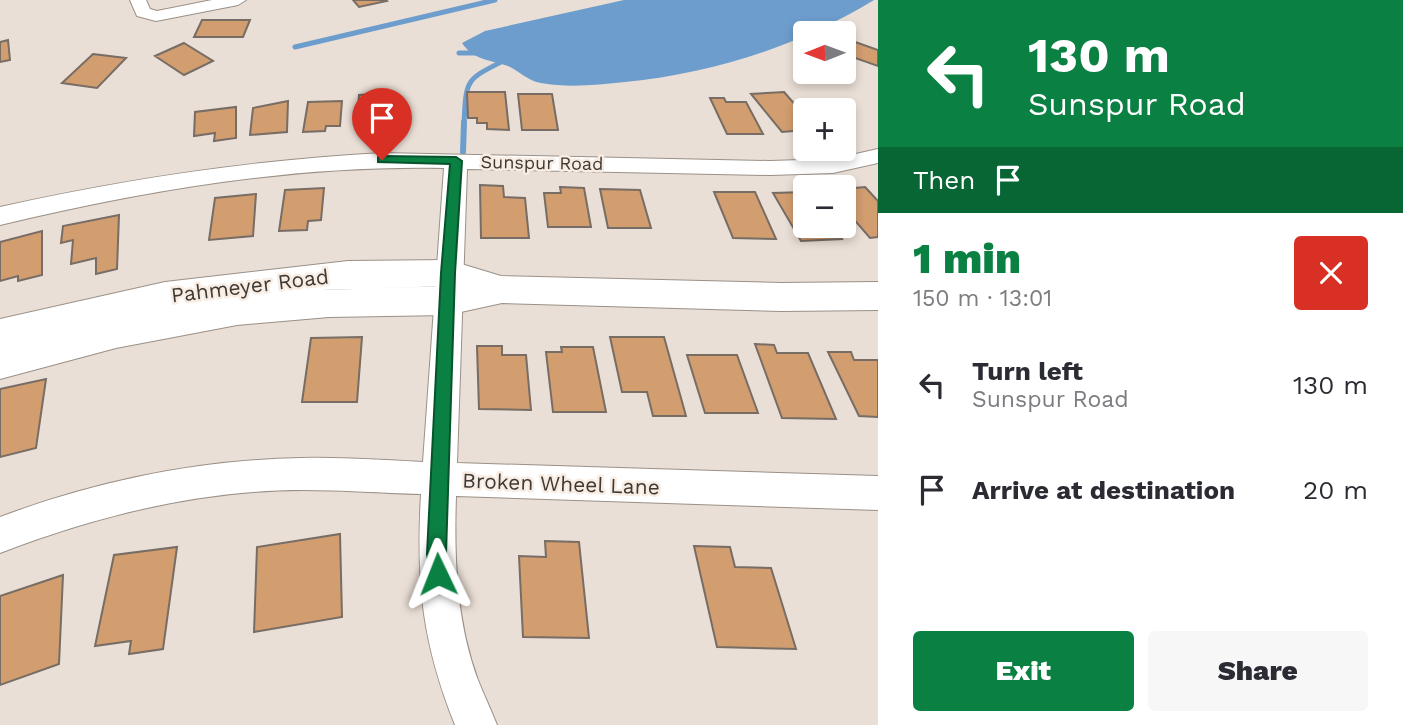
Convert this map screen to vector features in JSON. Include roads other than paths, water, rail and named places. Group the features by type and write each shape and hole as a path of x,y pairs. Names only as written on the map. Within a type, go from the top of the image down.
{"street":[{"path":"138,0 144,12 156,16 238,0"},
{"name":"Sunspur Road","path":"0,216 127,188 259,169 382,160 770,168 833,166 878,156"},
{"path":"456,161 436,554 442,615 457,679 476,725"},
{"name":"Pahmeyer Road","path":"0,334 97,309 227,285 348,274 448,287 781,297 878,296"},
{"name":"Pahmeyer Road","path":"0,363 116,333 237,311 329,303 448,287"},
{"name":"Broken Wheel Lane","path":"0,535 97,503 174,487 244,477 302,474 440,481 878,493"}],"water":[{"path":"624,0 874,0 835,21 793,21 793,41 755,55 691,72 594,85 551,85 536,82 508,66 489,61 466,49 462,43 485,31"}],"waterway":[{"path":"295,47 495,0"},
{"path":"459,53 481,53"},
{"path":"464,124 466,97 471,82 483,71 507,59"},
{"path":"463,152 464,122"}]}
